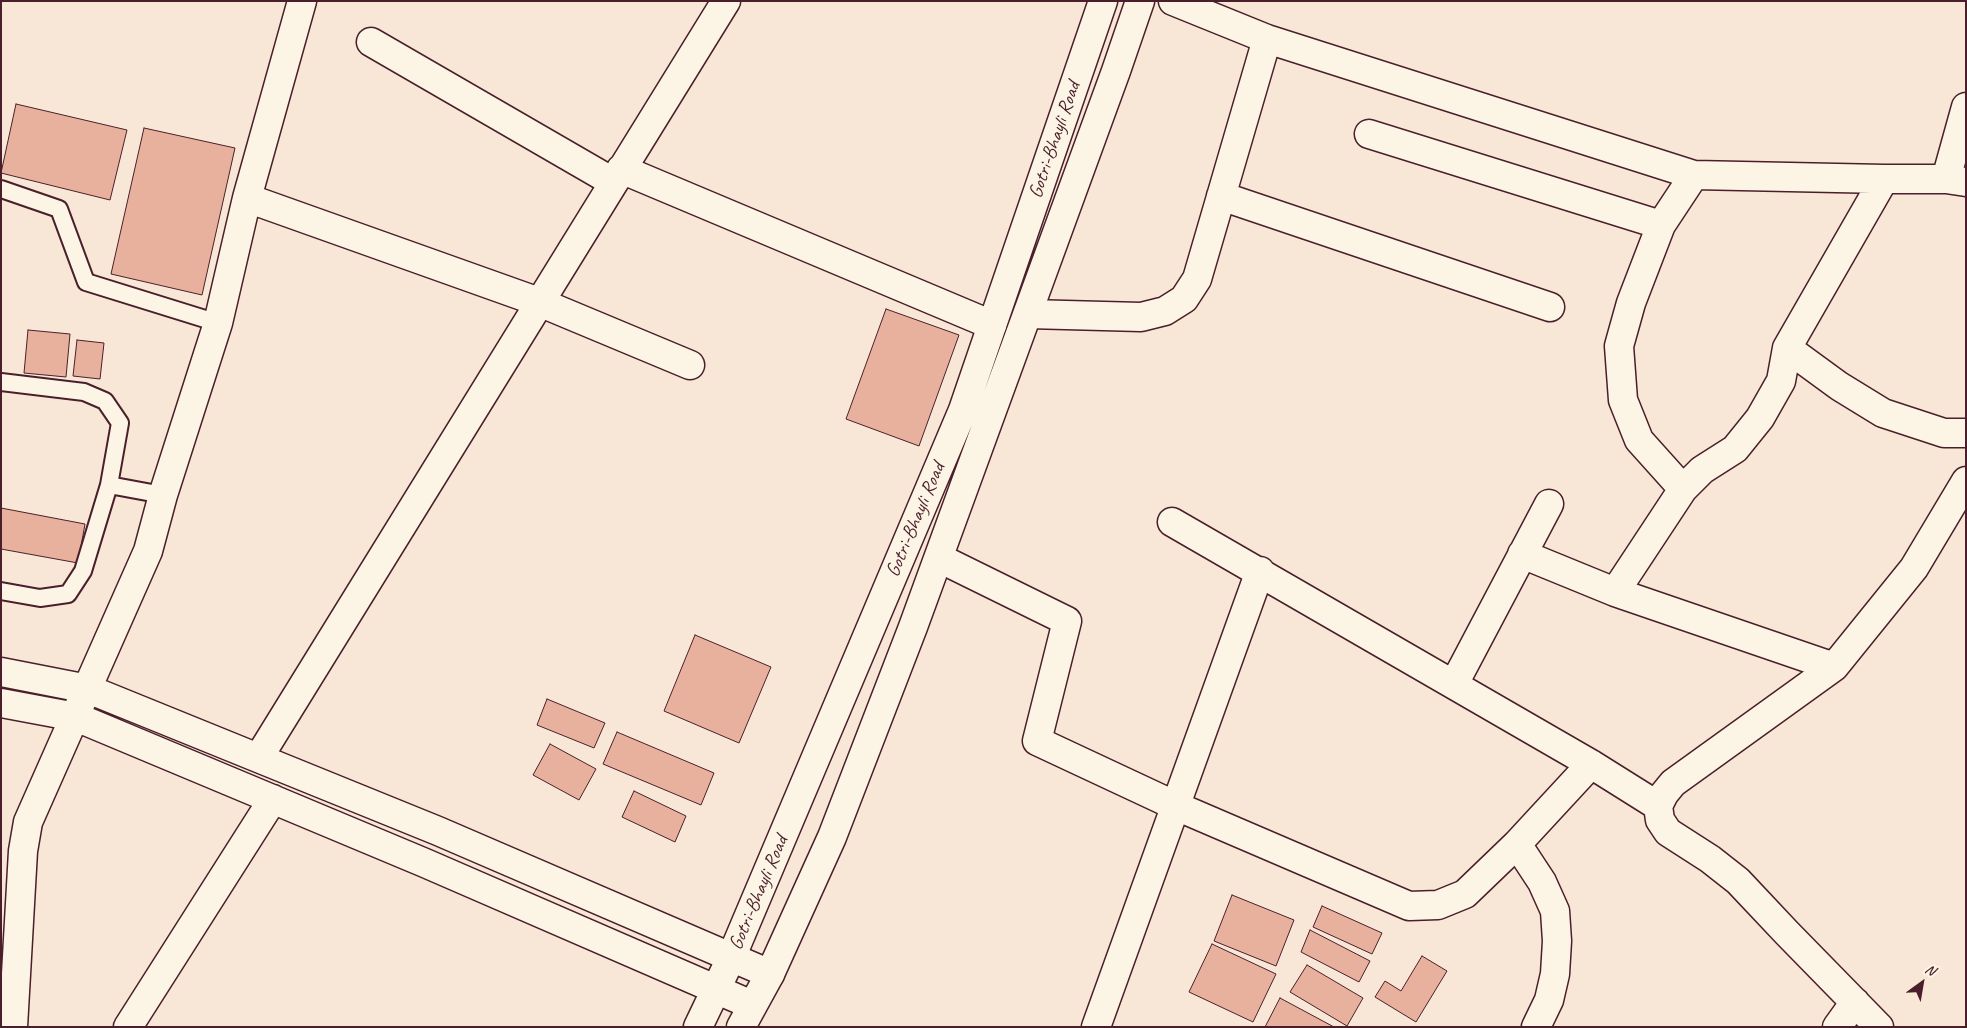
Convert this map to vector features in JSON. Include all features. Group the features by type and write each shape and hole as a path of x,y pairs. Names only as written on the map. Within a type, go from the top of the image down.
{"street":[{"path":"12,1027 23,851 28,822 148,551 163,495 218,322 247,198 302,1"},
{"path":"259,757 726,1"},
{"name":"Gotri-Bhayli Road","path":"698,1027 732,958 963,410 1103,1"},
{"name":"Gotri-Bhayli Road","path":"747,1016 770,974 832,837 939,558 1140,1"},
{"path":"1173,1 1267,39 1694,175 1956,180 1966,106"},
{"path":"1028,314 1141,317 1165,310 1184,299 1197,279 1267,39"},
{"path":"371,42 617,176 992,325"},
{"path":"1369,134 1662,225"},
{"path":"1683,489 1639,440 1623,400 1619,346 1631,303 1662,225 1694,175"},
{"path":"1615,592 1683,489 1702,470 1735,449 1760,418 1781,381 1787,348 1884,179"},
{"path":"1221,196 1550,308"},
{"path":"247,198 539,302 690,365"},
{"path":"1787,348 1839,386 1883,413 1944,433 1966,433"},
{"path":"1879,1027 1738,881 1710,859 1668,832 1660,820 1658,806 1664,794 1673,783 1834,668 1914,568 1966,481"},
{"path":"1454,684 1549,504"},
{"path":"1172,522 1592,764 1658,806"},
{"path":"1522,554 1615,592 1834,668"},
{"path":"939,558 1067,621 1037,741 1176,806 1409,906 1438,905 1465,894 1517,844 1592,764"},
{"path":"1096,1027 1260,571"},
{"path":"1,672 88,688 438,832 770,974"},
{"path":"1,704 76,717 425,863 717,989 747,1016"},
{"path":"128,1027 273,800"},
{"path":"1517,844 1542,882 1555,911 1557,941 1555,974 1549,1000 1536,1027"},
{"path":"1837,1027 1855,1002"}],"lane":[{"path":"1,189 59,209 86,282 218,322"},
{"path":"1,382 84,392 105,401 120,423 109,485 83,571 68,594 40,598 1,591"},
{"path":"109,485 163,495"}],"building":[{"path":"16,104 127,130 110,200 1,173"},
{"path":"144,128 235,148 202,295 111,274"},
{"path":"886,309 959,335 919,446 846,419"},
{"path":"28,330 70,334 66,377 24,373"},
{"path":"77,340 104,343 100,379 73,376"},
{"path":"1,508 85,524 78,563 1,549"},
{"path":"695,635 771,667 739,743 664,711"},
{"path":"547,699 605,723 594,748 537,725"},
{"path":"617,732 714,773 701,805 603,764"},
{"path":"550,744 596,769 579,800 533,775"},
{"path":"634,791 686,816 675,842 622,817"},
{"path":"1232,895 1294,920 1276,966 1214,941"},
{"path":"1322,906 1382,933 1372,954 1313,927"},
{"path":"1310,930 1370,961 1359,982 1301,952"},
{"path":"1212,944 1276,974 1253,1022 1189,992"},
{"path":"1422,956 1447,971 1416,1022 1375,997 1385,981 1401,991"},
{"path":"1307,965 1363,998 1347,1026 1290,992"},
{"path":"1280,998 1334,1027 1265,1027"}]}
